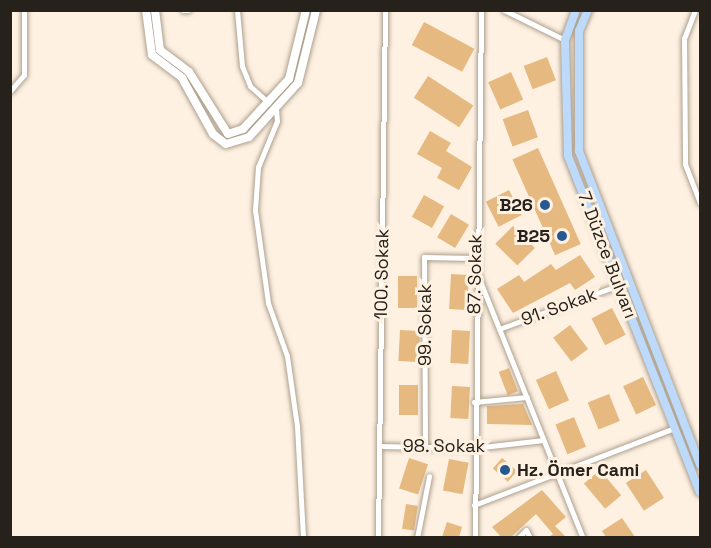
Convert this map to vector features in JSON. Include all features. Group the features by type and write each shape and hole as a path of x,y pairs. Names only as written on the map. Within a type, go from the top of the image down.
{"main road":[{"path":"146,10 153,55 182,78 213,134 226,144 249,136 298,83 316,10"},
{"path":"155,10 160,50 189,72 220,128 228,134 243,129 289,79 306,10"},
{"name":"7. Düzce Bulvarı","path":"576,10 565,40 568,156 700,492"},
{"path":"588,10 579,31 579,151 700,464"}],"street":[{"path":"10,91 24,75 24,10"},
{"path":"237,10 242,66 250,86 267,103 276,106 277,121 258,167 255,210 268,303 286,356 297,426 303,537"},
{"name":"100. Sokak","path":"378,537 385,10"},
{"name":"87. Sokak","path":"473,536 475,258 481,10"},
{"path":"504,10 565,40"},
{"path":"695,10 684,38 686,164 700,203"},
{"name":"99. Sokak","path":"425,444 424,257 475,258"},
{"path":"475,266 583,537"},
{"name":"91. Sokak","path":"499,328 619,285"},
{"path":"474,402 527,397"},
{"path":"474,505 556,471 675,428"},
{"name":"98. Sokak","path":"380,446 425,444 474,448 544,440"},
{"path":"417,537 429,476"},
{"path":"518,537 526,531 530,537"}],"building":[{"path":"424,22 474,49 462,72 412,45"},
{"path":"547,57 556,80 533,89 524,66"},
{"path":"511,72 523,99 500,110 488,82"},
{"path":"428,76 473,105 459,127 414,98"},
{"path":"528,110 538,137 513,146 503,119"},
{"path":"430,131 451,143 446,151 472,167 459,190 437,178 442,168 417,154"},
{"path":"538,148 581,244 555,255 512,159"},
{"path":"509,190 522,215 499,227 486,202"},
{"path":"424,195 444,206 432,228 412,217"},
{"path":"451,214 469,225 455,248 437,237"},
{"path":"513,226 535,248 517,266 495,244"},
{"path":"580,255 595,277 575,290 570,283 513,313 497,289 519,275 524,282 551,264 556,270"},
{"path":"451,274 469,275 467,310 449,309"},
{"path":"398,276 417,276 417,308 398,308"},
{"path":"612,308 626,335 605,345 592,318"},
{"path":"570,325 588,349 571,362 553,338"},
{"path":"400,330 420,331 418,362 398,361"},
{"path":"452,330 470,331 468,364 450,363"},
{"path":"509,368 518,391 508,395 499,372"},
{"path":"556,371 569,400 549,409 536,380"},
{"path":"643,377 656,405 636,414 623,386"},
{"path":"399,385 418,385 418,415 399,415"},
{"path":"452,386 470,387 468,419 450,418"},
{"path":"609,394 620,421 599,430 588,403"},
{"path":"523,404 532,425 487,424 487,406"},
{"path":"574,417 586,447 567,454 555,424"},
{"path":"409,458 428,464 418,495 399,488"},
{"name":"Hz. Ömer Cami","path":"502,458 517,471 508,482 493,469"},
{"path":"449,459 469,463 463,494 443,490"},
{"path":"600,470 621,495 605,509 584,483"},
{"path":"646,470 664,498 644,511 626,483"},
{"path":"542,490 566,517 555,526 566,537 549,537 553,534 536,514 511,537 501,537 492,527"},
{"path":"406,504 418,506 414,531 402,529"},
{"path":"622,518 635,537 606,537 602,531"},
{"path":"447,522 462,527 459,537 442,537"}],"place":[{"name":"B26","path":"545,205"},
{"name":"B25","path":"562,236"},
{"name":"Hz. Ömer Cami","path":"505,470"}]}
